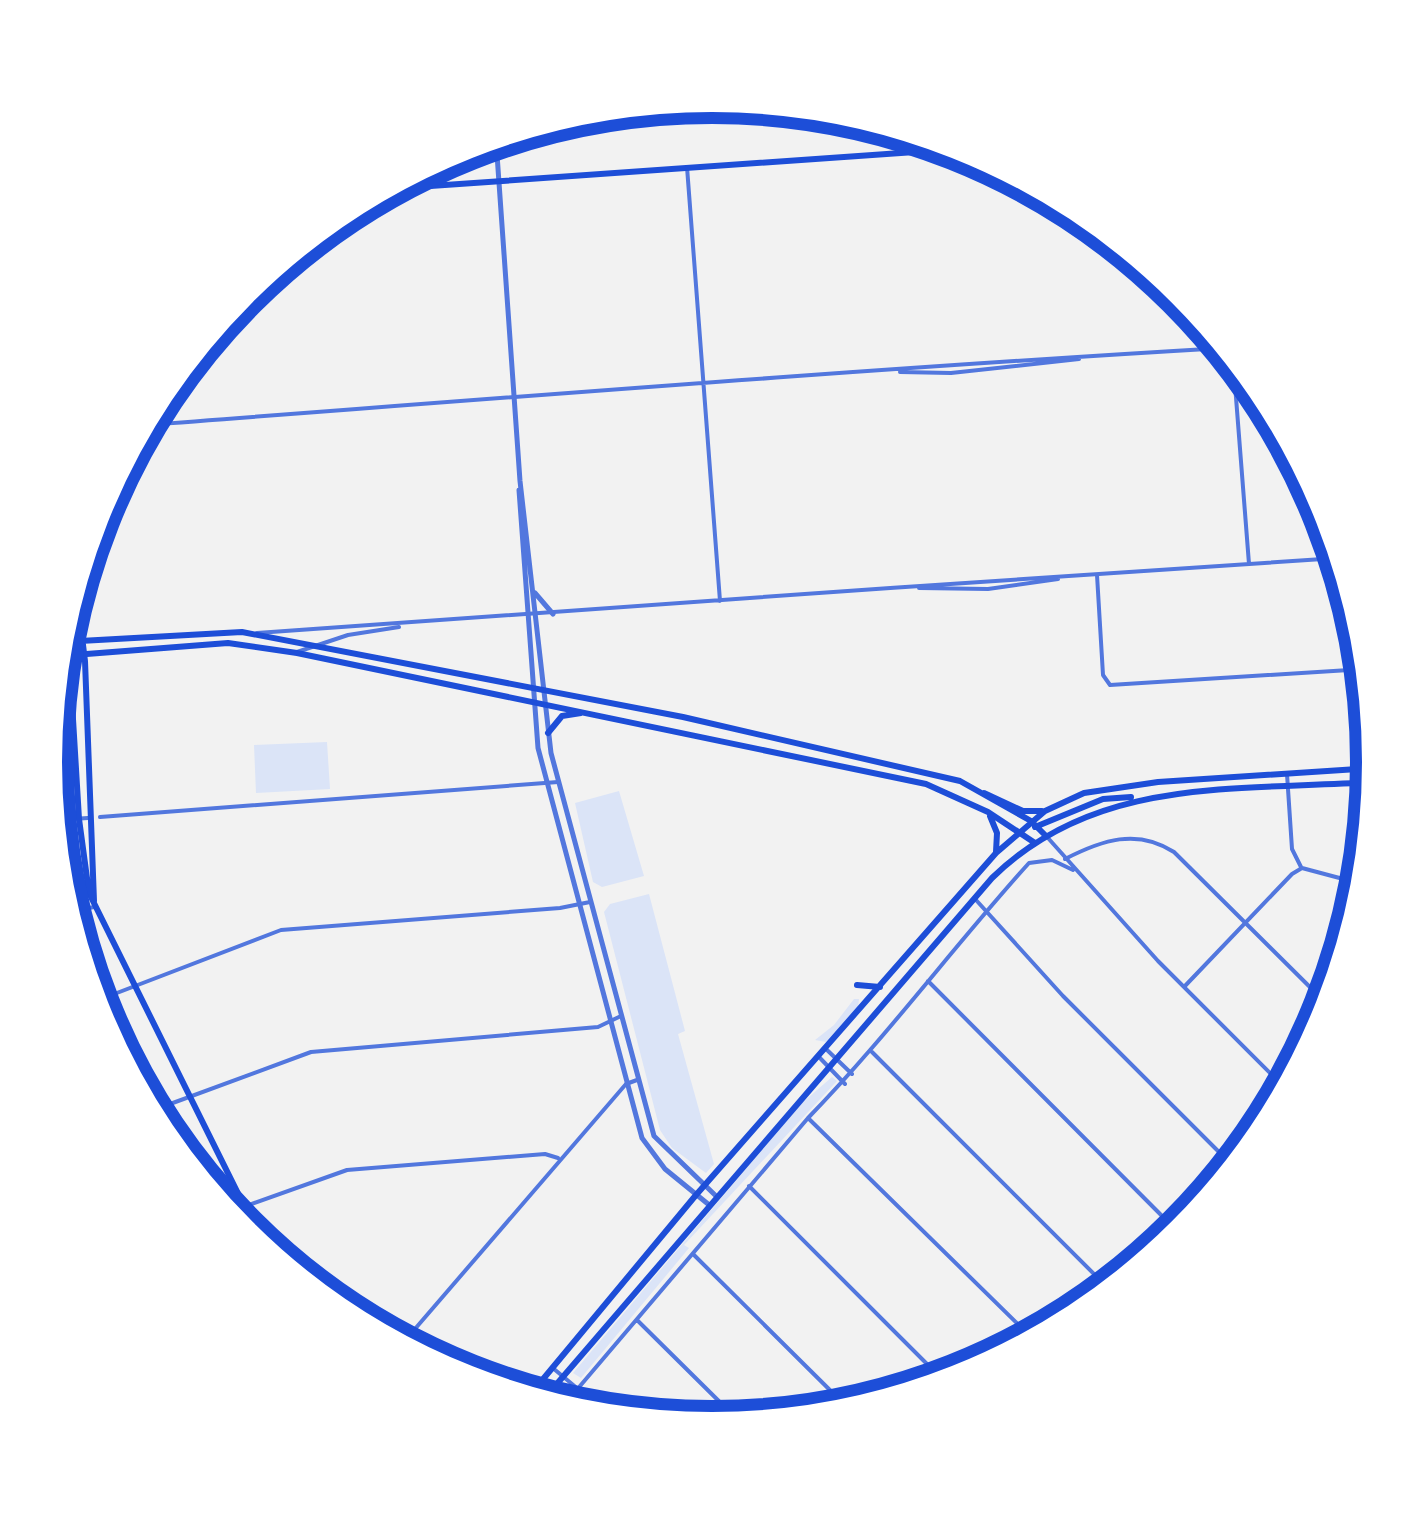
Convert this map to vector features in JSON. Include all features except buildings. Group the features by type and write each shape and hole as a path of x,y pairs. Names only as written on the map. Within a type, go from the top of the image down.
{"main road":[{"path":"422,186 911,150"},
{"path":"82,630 94,907"},
{"path":"79,640 252,634 684,717 960,782 1023,811 1045,811 1102,790 1356,769"},
{"path":"77,655 228,643 297,653 926,784 988,812 1035,842"},
{"path":"70,712 79,818 94,907 241,1202"},
{"path":"548,733 562,716 592,712"},
{"path":"960,782 1034,824 1046,836"},
{"path":"540,1384 696,1196 1020,830 1103,799 1356,783"},
{"path":"553,1387 715,1195 838,1060 1008,862 1035,842 1081,818 1138,798"},
{"path":"1034,824 1045,811"},
{"path":"988,812 996,833 996,853"},
{"path":"858,985 884,986"}],"street":[{"path":"497,155 531,688 546,784 646,1146 665,1169 708,1204"},
{"path":"686,166 720,601"},
{"path":"893,371 951,373 1206,349"},
{"path":"165,423 893,371 1016,358 1084,358"},
{"path":"1235,387 1249,564"},
{"path":"520,481 548,733 638,1080 654,1136 715,1195"},
{"path":"252,634 918,587 1014,576 1062,577 1323,559"},
{"path":"1097,575 1103,675 1110,685 1349,669"},
{"path":"918,587 926,591 988,589 1062,577"},
{"path":"533,590 554,614"},
{"path":"297,653 414,624"},
{"path":"1287,774 1292,848 1302,868 1345,880"},
{"path":"100,817 558,782"},
{"path":"70,819 88,818"},
{"path":"1046,836 1054,850"},
{"path":"1065,859 1129,837 1158,842 1174,852 1314,991"},
{"path":"1035,842 1065,859 1274,1077"},
{"path":"575,1392 808,1118 845,1084 984,912 1029,863 1052,860 1073,870"},
{"path":"1184,987 1302,868"},
{"path":"976,900 1223,1155"},
{"path":"112,995 280,930 590,902"},
{"path":"85,909 94,907"},
{"path":"928,981 1166,1220"},
{"path":"166,1105 311,1052 598,1027 621,1016"},
{"path":"826,1049 852,1074"},
{"path":"871,1050 1099,1277"},
{"path":"819,1056 845,1084"},
{"path":"412,1333 558,1158 626,1084 638,1080"},
{"path":"808,1118 1022,1328"},
{"path":"244,1206 347,1170 545,1154 558,1158"},
{"path":"749,1186 931,1368"},
{"path":"692,1254 834,1396"},
{"path":"637,1320 725,1407"},
{"path":"553,1368 587,1395"}],"shaded area":[{"path":"327,742 330,789 256,793 254,745"},
{"path":"619,791 644,876 602,887 593,882 575,803"},
{"path":"649,894 685,1031 678,1034 714,1164 706,1173 672,1148 660,1130 604,912 610,904"},
{"path":"854,999 859,999 858,1008 826,1042 815,1040 834,1025"},
{"path":"832,1077 837,1081 684,1245 689,1248 581,1378 573,1373 802,1103"}]}
